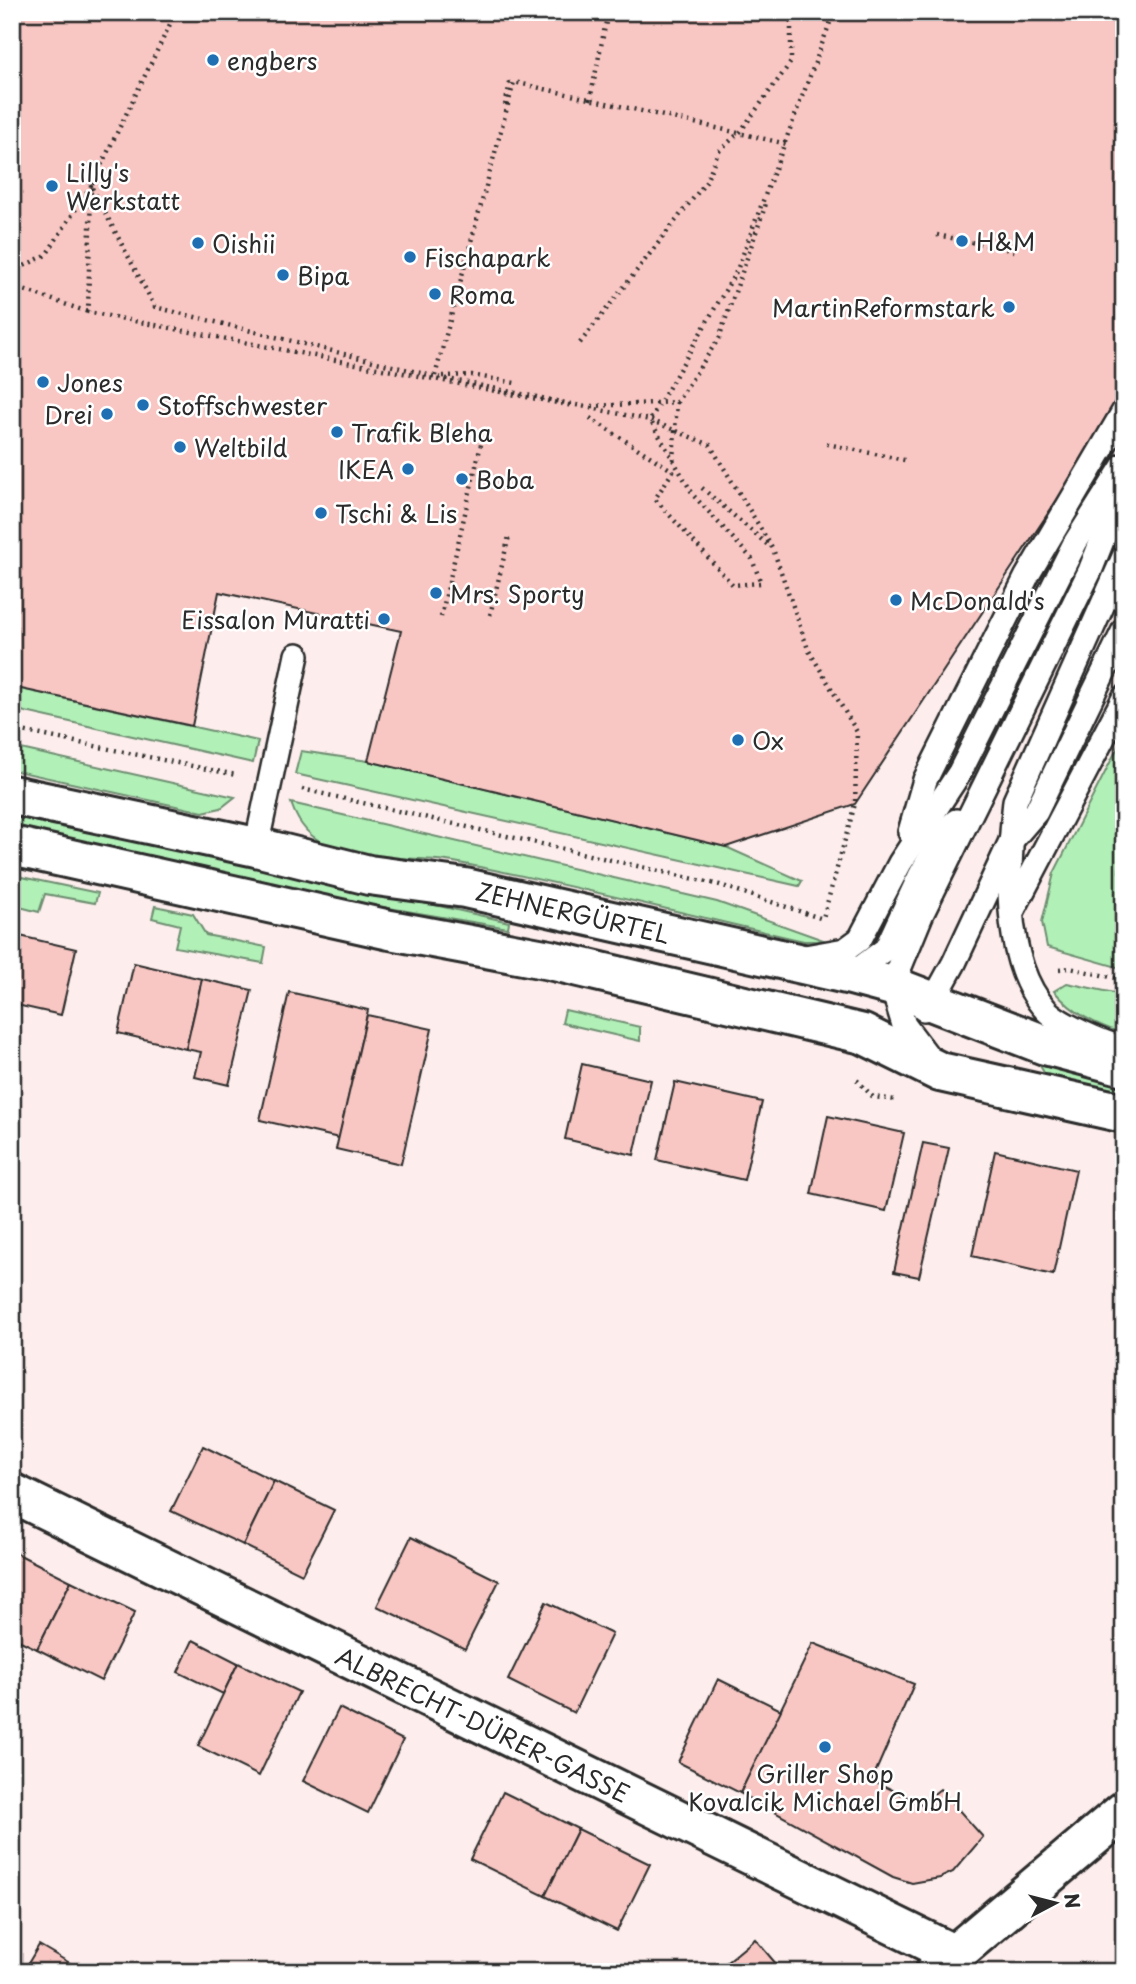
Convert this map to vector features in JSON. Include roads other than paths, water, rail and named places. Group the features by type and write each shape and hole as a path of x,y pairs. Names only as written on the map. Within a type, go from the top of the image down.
{"main road":[{"name":"ZEHNERGÜRTEL","path":"12,795 256,846 369,875 465,888 851,975 892,986 918,1014 1124,1066"},
{"path":"12,846 390,930 550,960 863,1034 940,1072 1124,1113"},
{"name":"ALBRECHT-DÜRER-GASSE","path":"12,1493 945,1963"},
{"path":"945,1963 1124,1811"}],"lane":[{"path":"900,863 925,780 1027,576 1124,411"},
{"path":"777,957 819,956 845,950 860,939 900,863 960,772 1075,543 1124,465"},
{"path":"892,986 922,913 1090,571 1112,513 1124,502"},
{"path":"1124,557 1015,801 1011,841 1011,913 1023,974 1047,1012 1105,1044 1124,1049"},
{"path":"863,1034 918,1014 954,963 1011,841 1036,812 1124,630"},
{"path":"256,846 297,655"},
{"path":"1011,913 1124,698"},
{"path":"851,975 886,949 945,831 978,799"},
{"path":"918,1014 940,1072"}],"place":[{"name":"engbers","path":"213,60"},
{"name":"Lilly's Werkstatt","path":"52,186"},
{"name":"H&M","path":"962,241"},
{"name":"Oishii","path":"198,243"},
{"name":"Fischapark","path":"410,257"},
{"name":"Bipa","path":"283,275"},
{"name":"Roma","path":"435,294"},
{"name":"MartinReformstark","path":"1009,307"},
{"name":"Jones","path":"43,382"},
{"name":"Stoffschwester","path":"143,405"},
{"name":"Drei","path":"107,414"},
{"name":"Trafik Bleha","path":"337,432"},
{"name":"Weltbild","path":"180,447"},
{"name":"IKEA","path":"408,469"},
{"name":"Boba","path":"462,479"},
{"name":"Tschi & Lis","path":"321,513"},
{"name":"Mrs. Sporty","path":"436,593"},
{"name":"McDonald's","path":"896,600"},
{"name":"Eissalon Muratti","path":"384,619"},
{"name":"Ox","path":"738,740"},
{"name":"Griller Shop Kovalcik Michael GmbH","path":"825,1747"}]}
